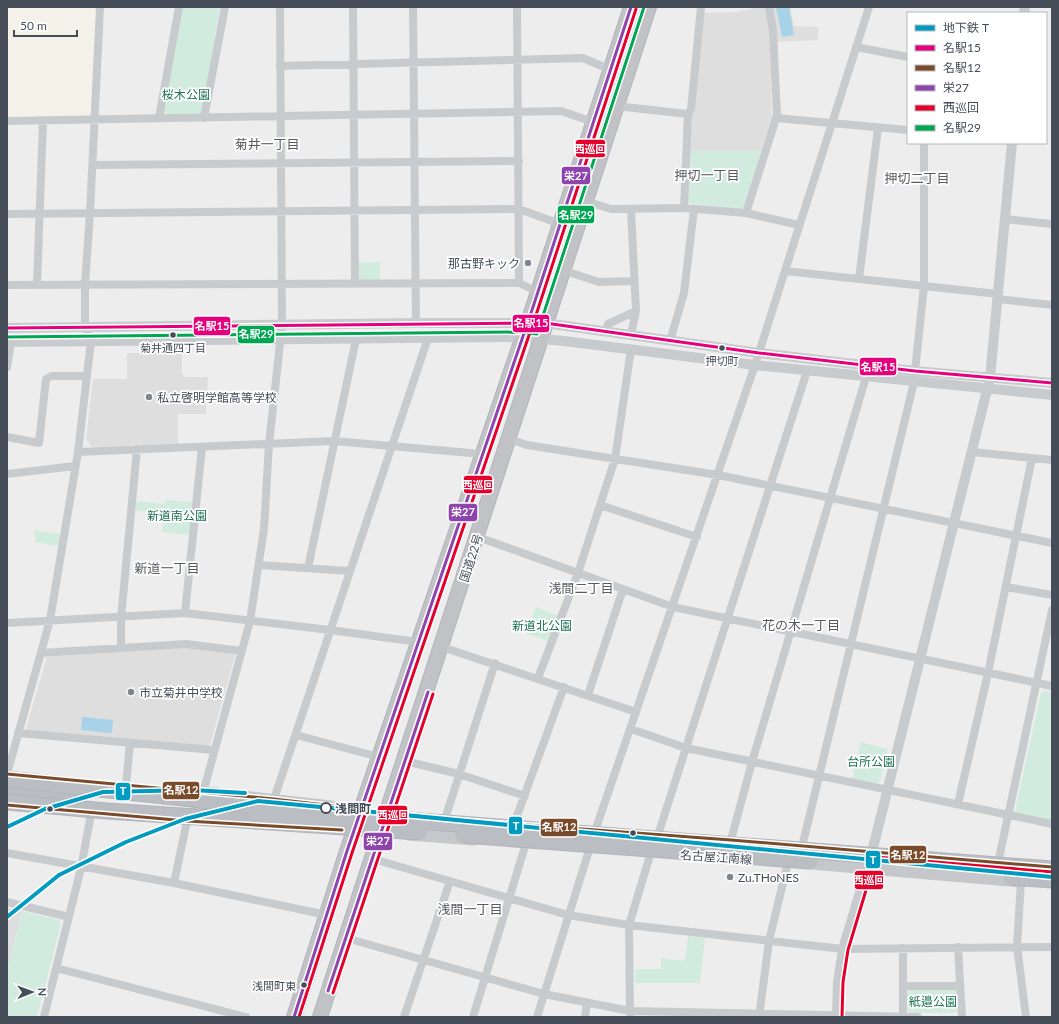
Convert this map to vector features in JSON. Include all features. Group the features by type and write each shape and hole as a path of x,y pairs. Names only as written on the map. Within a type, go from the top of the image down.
{"highway":[{"name":"国道22号","path":"294,1017 354,831 538,292 632,7"},
{"name":"国道22号","path":"320,1017 478,538 562,270 649,7"},
{"path":"7,779 338,820"},
{"path":"7,786 338,820"},
{"path":"7,793 1052,882"},
{"path":"7,804 108,812 338,820 1052,868"}],"main road":[{"name":"名古屋江南線","path":"7,774 274,800 387,814 595,831 732,840 1052,868"},
{"name":"名古屋江南線","path":"7,804 91,814 381,832 868,868 1021,881 1052,882"}],"street":[{"path":"7,774 50,620 78,452 91,341 85,327 85,285 93,165 100,7"},
{"path":"158,118 180,7"},
{"path":"204,118 225,7"},
{"path":"174,883 188,821 204,793 214,750 250,621 264,529 269,444 282,325 280,7"},
{"path":"353,7 355,283"},
{"path":"414,7 416,323"},
{"path":"517,7 519,283"},
{"path":"684,208 688,114 691,109 701,7"},
{"path":"746,213 776,118 773,31 770,7"},
{"path":"537,1017 595,831 759,353 869,7"},
{"path":"856,47 907,57"},
{"path":"280,66 583,58 611,70"},
{"path":"616,106 688,114"},
{"path":"7,121 561,111 594,122"},
{"path":"776,118 907,130"},
{"path":"37,285 43,121"},
{"path":"859,279 878,128"},
{"path":"915,371 924,286 924,144"},
{"path":"837,1017 838,982 843,949 868,868 990,378 1012,144"},
{"path":"93,165 519,161"},
{"path":"585,200 611,209 694,208 746,213 799,225"},
{"path":"670,341 684,293 694,208"},
{"path":"7,214 519,209 560,224"},
{"path":"631,209 636,311 631,335"},
{"path":"1005,219 1052,224"},
{"path":"562,270 600,282 634,281"},
{"path":"785,270 924,286 1052,305"},
{"path":"7,285 519,283 538,292"},
{"path":"606,332 608,324 636,311"},
{"path":"7,328 527,322 545,323 759,353 915,371 1052,383"},
{"path":"7,367 9,342 522,337 807,371 1052,395"},
{"path":"274,800 428,338"},
{"path":"308,568 356,339"},
{"path":"538,678 578,573 615,459 631,349"},
{"path":"658,835 807,371"},
{"path":"7,437 39,443 46,379 52,376 87,376"},
{"path":"732,840 752,762 866,377"},
{"path":"802,847 914,382"},
{"path":"509,440 527,445 718,475 1052,543"},
{"path":"78,452 334,442 482,454"},
{"path":"185,613 202,447"},
{"path":"121,648 121,618 137,449"},
{"path":"972,452 1052,460"},
{"path":"958,804 988,673 1032,458"},
{"path":"7,474 75,466"},
{"path":"600,506 697,537"},
{"path":"478,538 673,606 1052,686"},
{"path":"259,565 350,571"},
{"path":"1006,587 1052,595"},
{"path":"588,695 624,589"},
{"path":"998,863 1052,610"},
{"path":"7,623 121,618 185,613 418,642"},
{"path":"41,653 186,644 242,651"},
{"path":"442,646 636,712"},
{"path":"445,819 495,663"},
{"path":"514,824 564,687"},
{"path":"630,729 686,748 1052,824"},
{"path":"18,733 214,750"},
{"path":"296,735 379,757"},
{"path":"126,785 130,743"},
{"path":"405,761 459,774 525,796"},
{"path":"44,1017 81,868 91,814"},
{"path":"473,1017 526,843"},
{"path":"630,1014 630,924 651,852"},
{"path":"7,853 81,868 174,883 327,915"},
{"path":"372,859 568,915 630,924 843,949 1017,946 1052,947"},
{"path":"758,1015 769,941 788,862"},
{"path":"404,1017 450,881"},
{"path":"1021,881 1017,946 1026,1017"},
{"path":"7,902 69,917"},
{"path":"346,938 544,994 587,1002 630,1014 918,1017"},
{"path":"958,947 962,1017"},
{"path":"903,948 903,1017"},
{"path":"56,968 246,1017"},
{"path":"903,986 960,986"},
{"path":"585,1017 587,1002"}],"shaded area":[{"path":"7,7 97,7 91,116 7,118"},
{"path":"759,7 790,7 794,26 818,27 818,40 770,42 772,117 761,151 690,151 691,121 704,13 736,12"},
{"name":"私立啓明学館高等学校","path":"127,353 182,353 182,373 185,377 208,377 206,414 178,414 178,444 92,447 86,439 93,379 127,379"},
{"name":"市立菊井中学校","path":"186,647 234,653 235,656 210,745 207,747 29,731 26,728 47,657"},
{"path":"7,908 22,911 7,972"}],"green space":[{"name":"桜木公園","path":"183,7 220,7 202,112 198,115 166,115 164,111"},
{"path":"690,151 761,151 744,207 742,209 692,204 688,201"},
{"path":"380,262 380,281 359,281 357,278 357,263"},
{"name":"新道南公園","path":"165,500 193,502 189,535 162,532 164,513 135,510 136,501 164,504"},
{"path":"34,530 60,534 58,546 36,542"},
{"name":"新道北公園","path":"536,607 559,616 549,642 526,633"},
{"path":"1044,691 1052,693 1052,821 1017,814 1015,811 1041,693"},
{"name":"台所公園","path":"861,742 888,749 879,784 852,779"},
{"path":"22,911 59,920 61,924 37,1017 7,1017 7,972"},
{"path":"688,936 705,938 700,983 635,983 635,969 661,969 661,958 685,961"},
{"name":"紙邉公園","path":"910,988 954,989 957,991 958,1011 955,1013 911,1013 907,1010 907,992"}],"water":[{"path":"776,7 789,7 794,35 782,37"},
{"path":"82,717 113,720 112,733 81,730"}],"metro line":[{"name":"T","path":"7,827 45,809 103,792 193,790 245,793"},
{"name":"T","path":"7,917 59,875 126,842 185,819 258,801 1052,877"}],"transit line":[{"name":"栄27","path":"294,1017 347,851 533,307 631,7"},
{"name":"名駅29","path":"7,337 521,332 537,334 644,7"},
{"name":"西巡回","path":"299,1017 352,853 538,309 636,9"},
{"name":"名駅15","path":"7,328 545,323 759,353 915,371 1052,383"},
{"name":"栄27","path":"328,991 428,692"},
{"name":"西巡回","path":"333,993 433,694"},
{"name":"名駅12","path":"7,774 274,799 445,819 731,840 1052,867"},
{"name":"名駅12","path":"7,805 187,821 342,830"},
{"name":"西巡回","path":"842,1017 843,982 848,950 876,857 1052,872"}],"place":[{"name":"那古野キック","path":"528,263"},
{"name":"菊井通四丁目","path":"173,335"},
{"name":"押切町","path":"722,348"},
{"name":"私立啓明学館高等学校","path":"149,397"},
{"name":"市立菊井中学校","path":"131,692"},
{"name":"浅間町","path":"326,808"},
{"name":"Zu.THoNES","path":"730,877"},
{"name":"浅間町東","path":"304,985"}],"district":[{"name":"菊井一丁目","path":"267,144"},
{"name":"押切一丁目","path":"707,175"},
{"name":"押切二丁目","path":"917,178"},
{"name":"新道一丁目","path":"167,568"},
{"name":"浅間二丁目","path":"581,588"},
{"name":"花の木一丁目","path":"801,625"},
{"name":"浅間一丁目","path":"470,909"}]}
